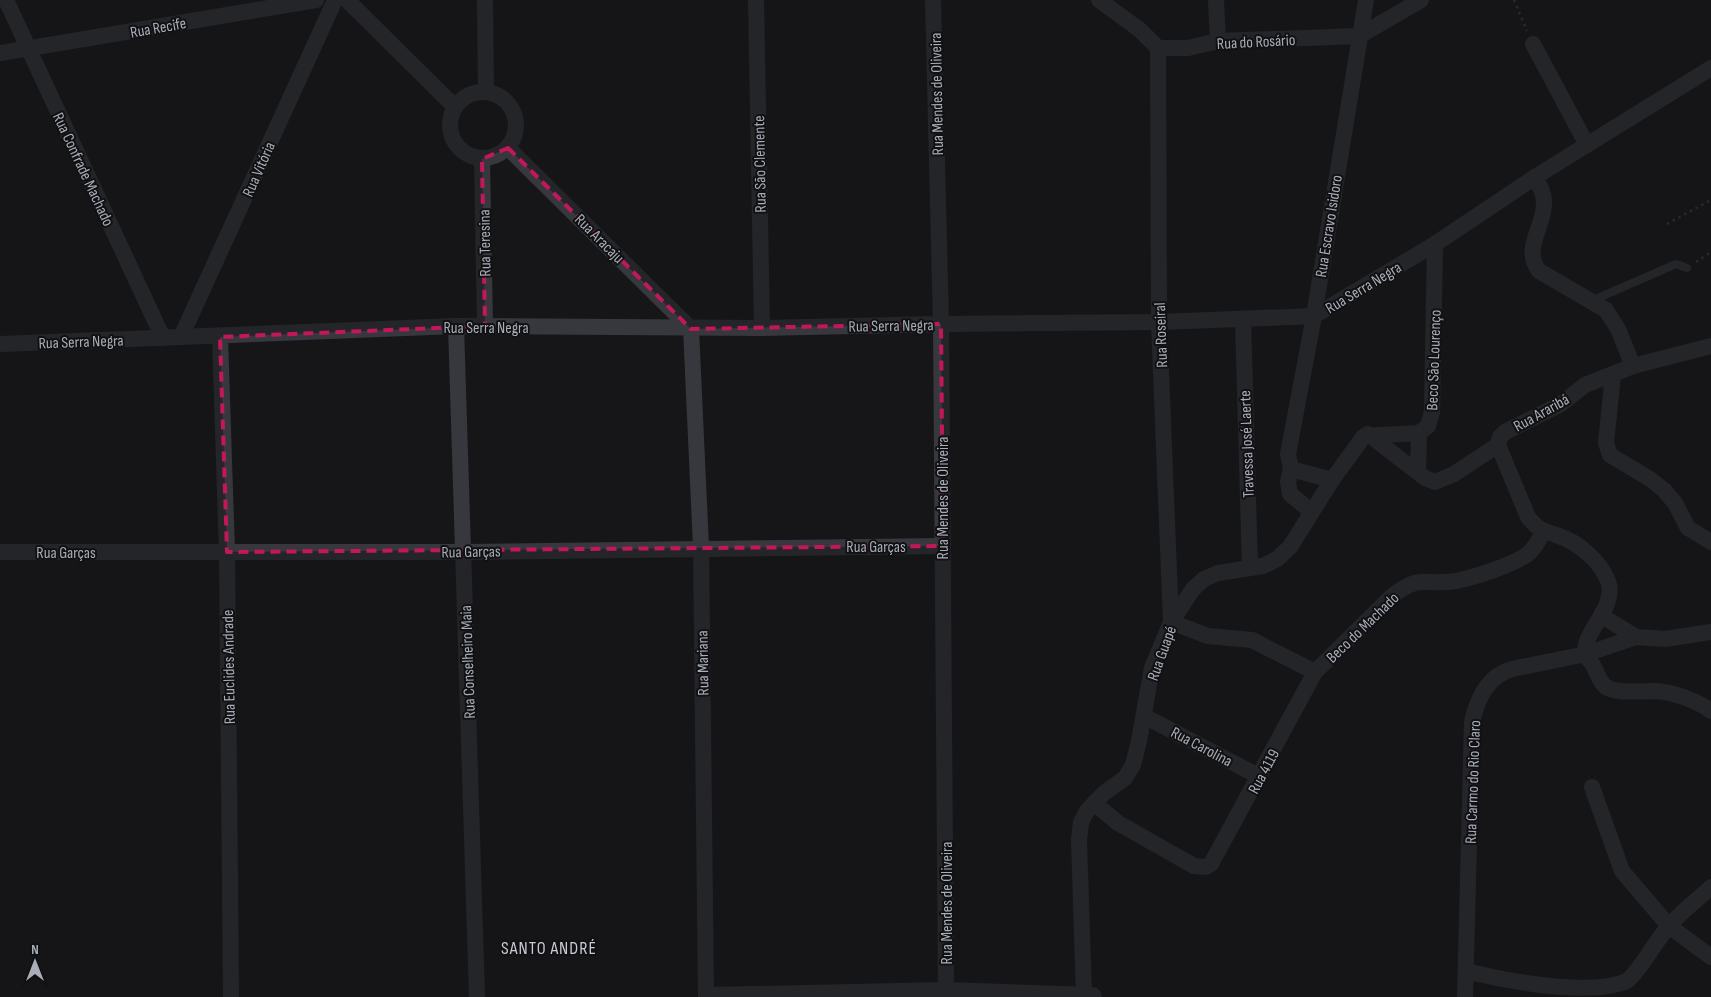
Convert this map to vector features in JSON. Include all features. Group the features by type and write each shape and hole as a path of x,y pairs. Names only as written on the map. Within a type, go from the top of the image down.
{"street":[{"name":"Rua Confrade Machado","path":"6,0 163,338"},
{"name":"Rua Recife","path":"0,53 28,50 316,0"},
{"name":"Rua Vitória","path":"181,337 335,0"},
{"path":"347,0 455,107"},
{"path":"484,0 486,92"},
{"name":"Rua São Clemente","path":"756,0 762,328"},
{"name":"Rua Mendes de Oliveira","path":"933,0 941,324 946,994"},
{"path":"1099,0 1140,30 1158,48"},
{"path":"1216,0 1218,41"},
{"name":"Rua Escravo Isidoro","path":"1312,512 1290,494 1288,482 1291,470 1288,454 1314,316 1366,0"},
{"name":"Rua do Rosário","path":"1158,48 1188,48 1218,41 1359,36 1421,0"},
{"path":"1533,44 1587,145"},
{"name":"Rua Roseiral","path":"1158,48 1159,322 1171,622"},
{"name":"Rua Serra Negra","path":"0,344 456,326 691,329 1159,322 1314,316 1436,244 1535,177 1711,68"},
{"path":"486,92 506,100 512,108 517,129 508,148 501,154 482,159 463,152 452,136 451,116 455,107 469,95 486,92"},
{"name":"Rua Aracaju","path":"508,148 691,329"},
{"name":"Rua Teresina","path":"482,159 485,326"},
{"path":"1535,177 1545,202 1532,250 1533,262 1540,271 1606,310 1618,329 1632,366"},
{"name":"Beco São Lourenço","path":"1418,472 1419,433 1428,426 1432,412 1436,244"},
{"name":"Travessa José Laerte","path":"1243,320 1250,568"},
{"name":"Rua Conselheiro Maia","path":"456,326 477,997"},
{"name":"Rua Mariana","path":"691,329 701,547 706,997"},
{"name":"Rua Euclides Andrade","path":"220,336 227,552 231,997"},
{"name":"Rua Araribá","path":"1368,434 1425,478 1436,482 1454,474 1498,445 1500,437 1505,432 1560,404 1585,385 1632,366 1711,346"},
{"path":"1613,375 1606,443 1610,455 1650,479 1664,490 1675,504 1688,528 1711,542"},
{"path":"1368,434 1419,433"},
{"name":"Rua Guapé","path":"1084,997 1079,840 1081,822 1094,803 1129,772 1139,741 1152,668 1171,622 1193,590 1204,579 1218,573 1263,566 1277,559 1290,547 1332,480 1361,439 1368,434"},
{"path":"1498,445 1528,517 1544,532 1571,541 1603,570 1610,586 1610,598 1588,640 1586,654 1606,687 1666,692 1698,703 1711,712"},
{"path":"1291,470 1332,480"},
{"name":"Beco do Machado","path":"1315,672 1392,596 1404,587 1420,581 1454,581 1493,569 1527,554 1544,532"},
{"name":"Rua Garças","path":"0,552 464,552 701,547 942,546"},
{"path":"1602,613 1607,619 1636,637"},
{"path":"1171,622 1208,636 1252,640 1315,672"},
{"name":"Rua Carmo do Rio Claro","path":"1465,997 1472,722 1475,708 1489,683 1501,672 1586,654 1636,637 1665,639 1711,632"},
{"name":"Rua 4119","path":"1094,803 1118,823 1194,866 1206,867 1211,864 1260,777 1315,672"},
{"name":"Rua Carolina","path":"1144,716 1260,777"},
{"path":"1592,787 1622,871 1669,926 1711,957"},
{"path":"1466,971 1562,993 1587,994 1607,990 1627,981 1669,926 1711,887"},
{"path":"710,997 946,994 1092,997"}],"lane":[{"path":"1591,301 1676,264 1687,268"}],"path":[{"path":"1514,0 1533,44"},
{"path":"1667,224 1711,200"},
{"path":"1687,268 1711,252"}],"highlighted area":[{"path":"508,148 691,329 941,324 943,546 227,552 220,337 485,326 482,159"}],"district":[{"name":"SANTO ANDRÉ","path":"549,948"}]}
